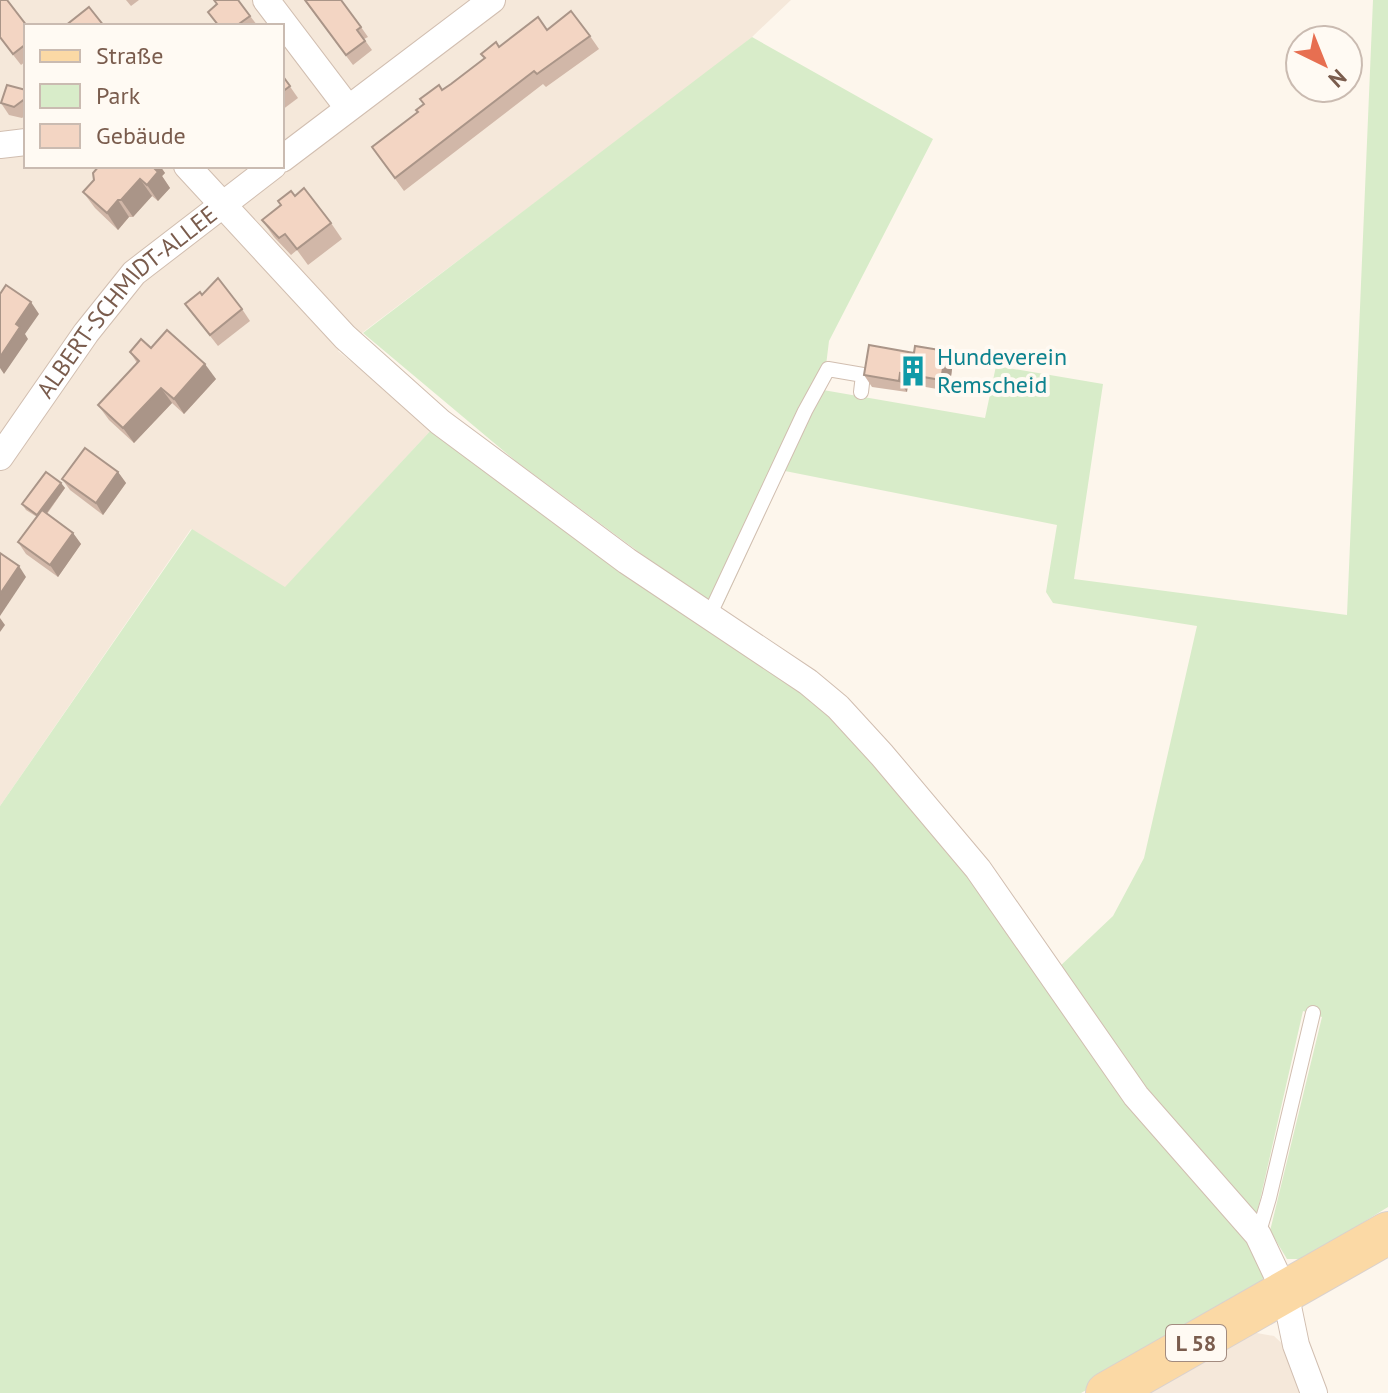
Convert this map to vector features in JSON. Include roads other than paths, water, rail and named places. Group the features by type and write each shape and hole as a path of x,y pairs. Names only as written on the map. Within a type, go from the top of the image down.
{"main road":[{"name":"L 58","path":"1107,1393 1388,1233"}],"street":[{"path":"266,0 348,108"},
{"path":"284,157 492,0"},
{"path":"0,145 24,142"},
{"path":"189,168 345,337 440,422 627,561 808,682 838,707 978,869 1136,1096 1258,1235 1285,1292 1296,1345 1314,1393"},
{"name":"ALBERT-SCHMIDT-ALLEE","path":"0,457 120,289 152,259 270,168"}],"lane":[{"path":"709,616 805,411 828,369 863,375 861,392"},
{"path":"1258,1235 1313,1013"}],"place":[{"name":"Hundeverein Remscheid","path":"913,371"}]}
